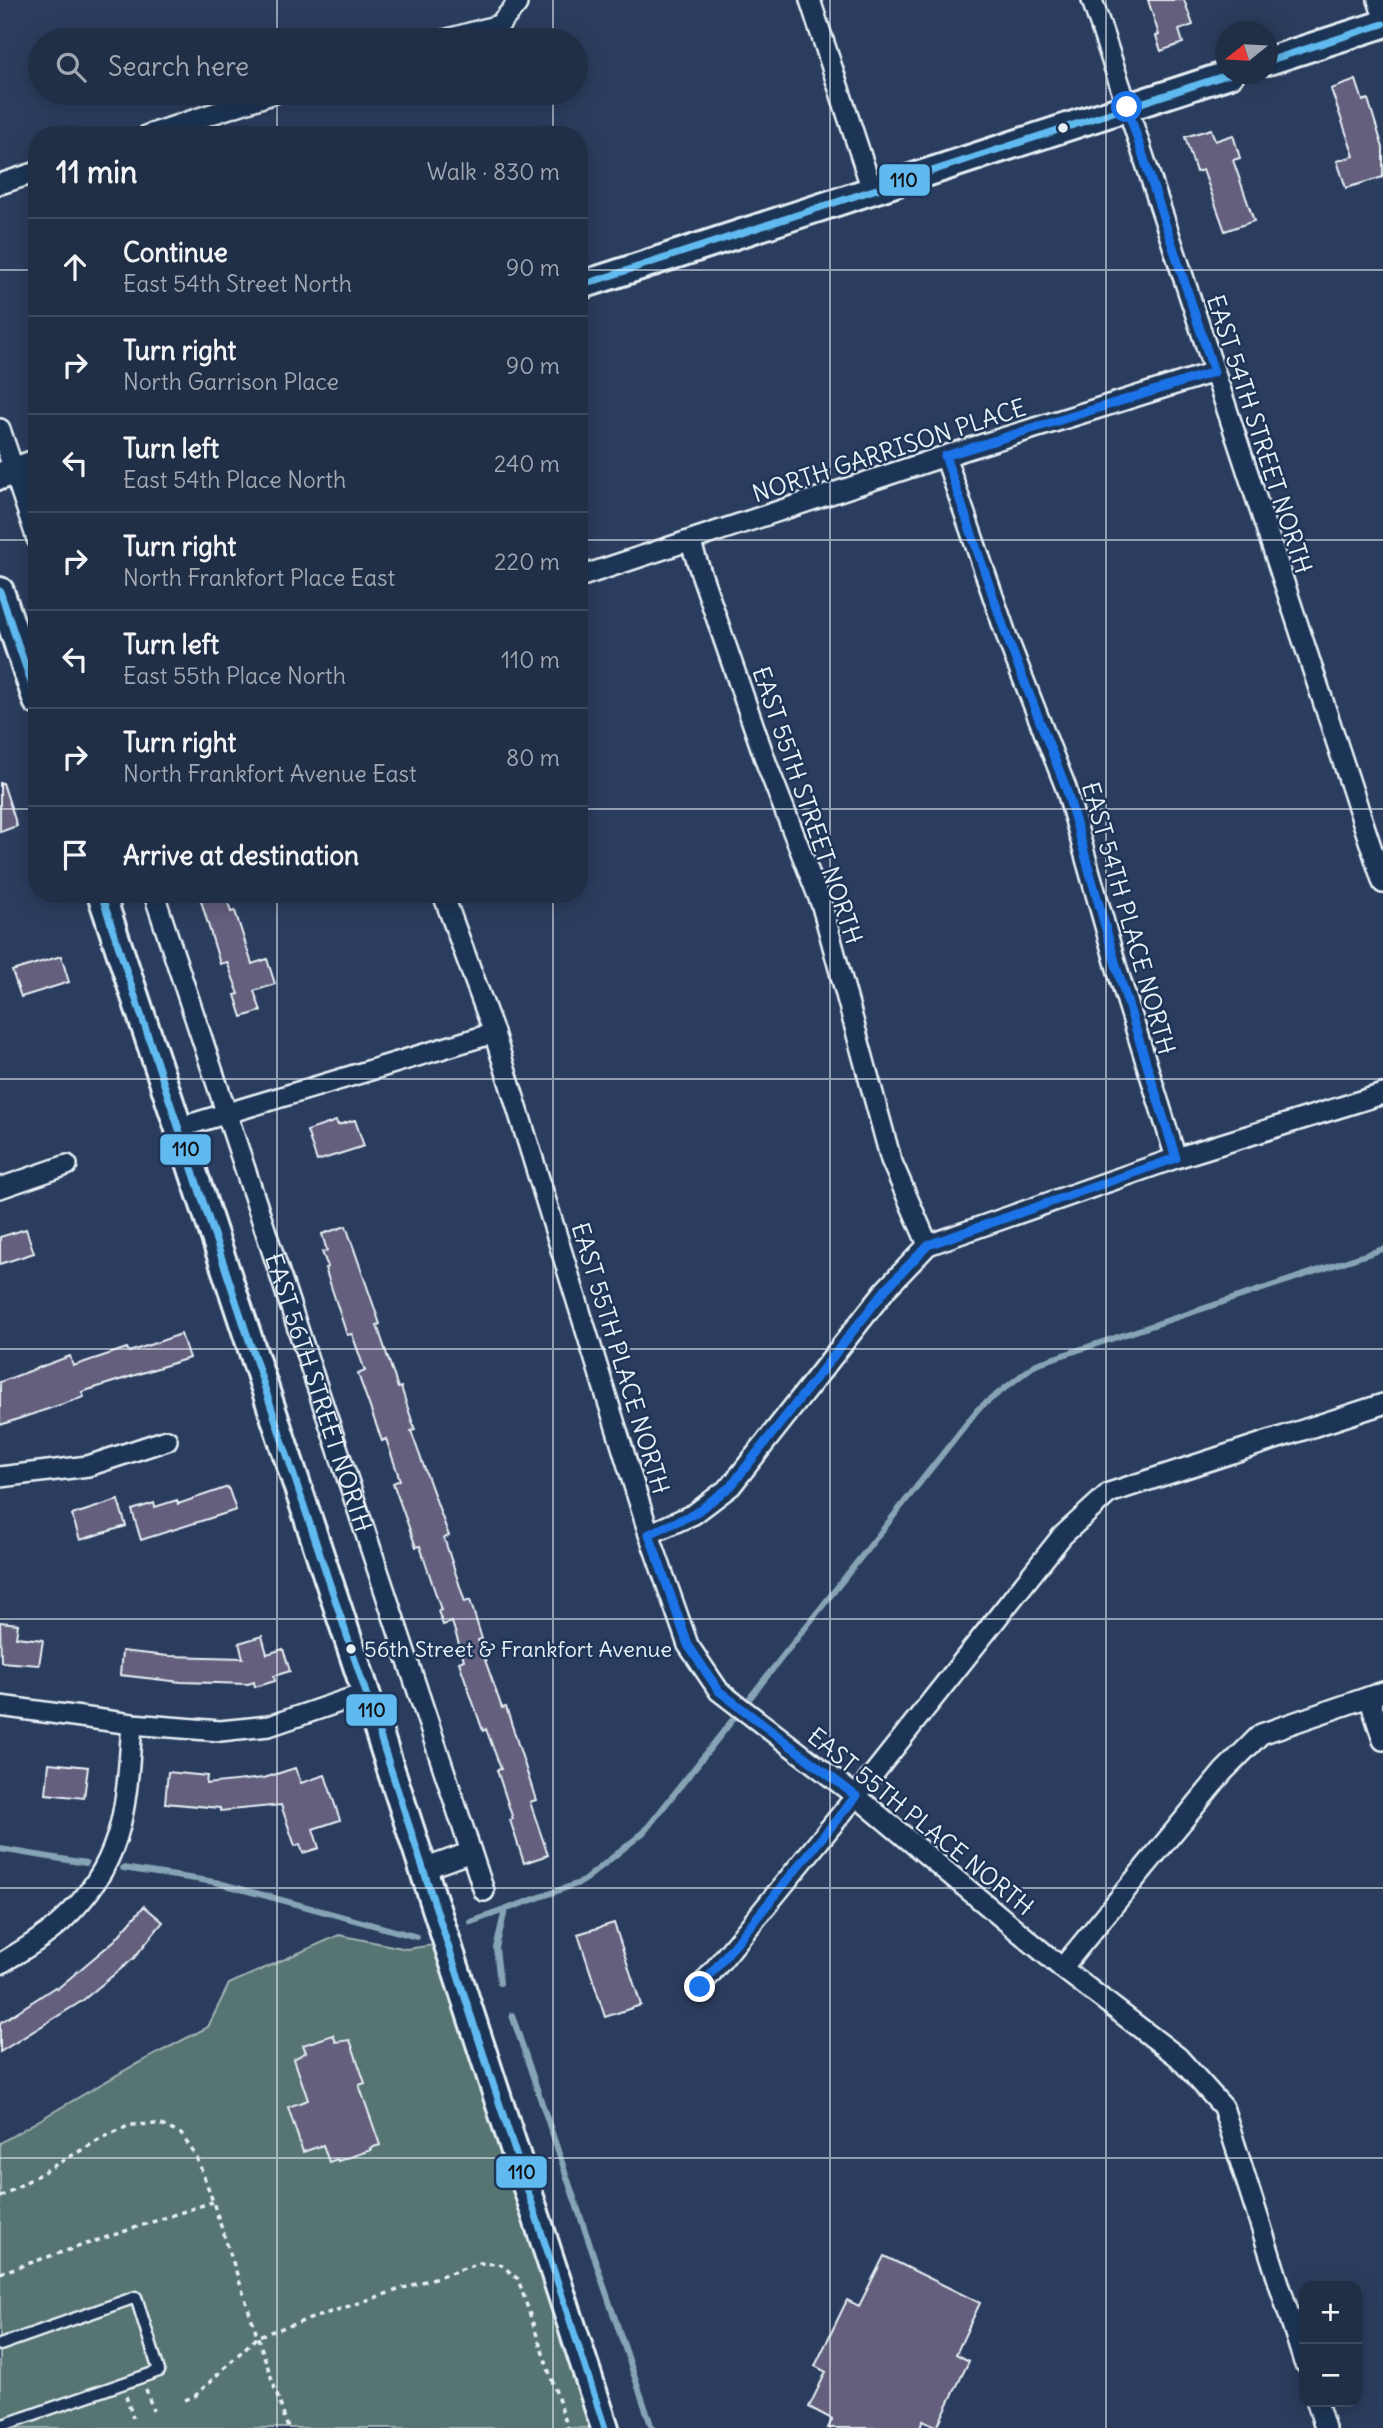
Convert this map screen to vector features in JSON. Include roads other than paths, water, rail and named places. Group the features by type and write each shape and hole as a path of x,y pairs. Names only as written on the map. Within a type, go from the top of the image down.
{"street":[{"path":"488,28 499,25 517,4 517,0"},
{"path":"810,0 872,190"},
{"name":"EAST 54TH STREET NORTH","path":"1093,0 1383,883"},
{"path":"1378,0 1383,15"},
{"path":"1278,58 1383,24"},
{"path":"588,283 1215,79"},
{"path":"175,126 239,105"},
{"path":"0,184 28,175"},
{"name":"NORTH GARRISON PLACE","path":"588,574 945,456 1214,372"},
{"path":"0,429 17,470 28,508"},
{"name":"EAST 54TH PLACE NORTH","path":"945,456 1008,640 1066,788 1118,972 1176,1158"},
{"name":"EAST 55TH STREET NORTH","path":"690,541 768,765 822,906 891,1160 928,1245"},
{"path":"0,591 5,620 28,678"},
{"name":"EAST 56TH STREET NORTH","path":"104,903 424,1869 605,2428"},
{"name":"EAST 56TH STREET NORTH","path":"157,903 484,1891"},
{"name":"EAST 55TH PLACE NORTH","path":"446,903 494,1033 649,1534 688,1645 719,1691 856,1796 1062,1968"},
{"path":"178,1128 494,1033"},
{"path":"649,1534 694,1514 731,1486 886,1289 928,1245 1176,1158 1383,1094"},
{"path":"0,1188 67,1165"},
{"path":"700,1987 1062,1536 1109,1493 1383,1404"},
{"path":"0,1477 88,1466 167,1440"},
{"path":"0,1706 132,1724 220,1731 269,1726 366,1693"},
{"path":"1299,2346 1223,2107 1178,2057 1062,1968 1223,1772 1261,1734 1376,1695 1383,1741"},
{"path":"0,1964 61,1923 94,1886 113,1851 122,1825 132,1724"},
{"path":"424,1869 471,1852"},
{"path":"1319,2407 1325,2428"}],"lane":[{"path":"0,2345 135,2297 159,2371 0,2426"}],"waterway":[{"path":"471,1922 582,1882 644,1832 978,1409 1036,1364 1383,1249"},
{"path":"0,1849 86,1863"},
{"path":"123,1868 215,1882 417,1937"},
{"path":"500,1983 496,1948 505,1910"},
{"path":"512,2015 652,2428"}],"place":[{"name":"56th Street & Frankfort Avenue","path":"351,1649"}]}
